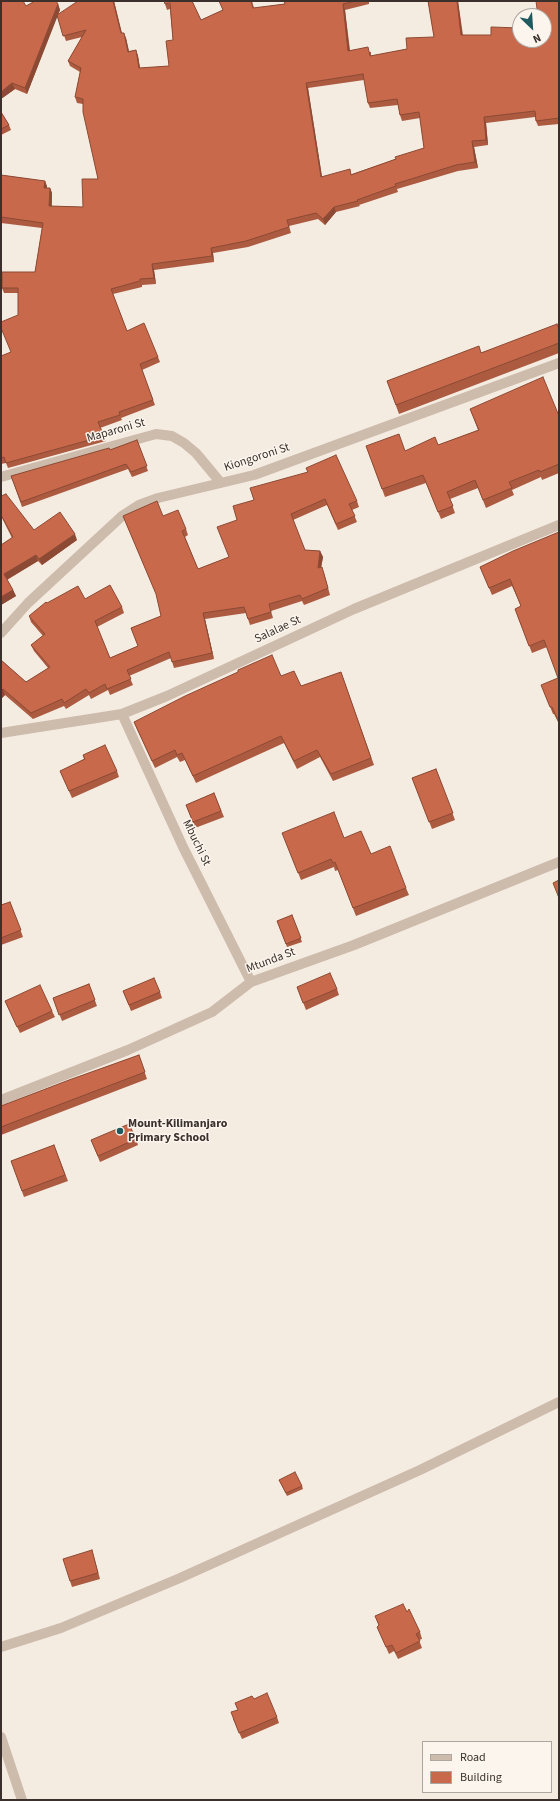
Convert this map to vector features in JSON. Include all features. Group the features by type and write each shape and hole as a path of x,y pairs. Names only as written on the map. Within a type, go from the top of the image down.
{"street":[{"name":"Kiongoroni St","path":"1,633 28,603 122,516 139,505 158,498 254,475 559,363"},
{"name":"Maparoni St","path":"1,477 156,434 172,436 184,443 196,453 221,483"},
{"name":"Salalae St","path":"1,733 122,714 167,696 354,609 559,524"},
{"name":"Mbuchi St","path":"122,714 183,847 251,982"},
{"name":"Mtunda St","path":"1,1100 128,1050 212,1012 251,982 354,945 559,862"},
{"path":"1,1647 61,1628 187,1574 420,1470 559,1402"},
{"path":"1,1737 22,1800"}],"building":[{"path":"1,1 23,1 26,6 35,1 56,1 58,4 25,88 12,83 1,92"},
{"path":"78,1 113,1 121,33 124,33 128,52 136,50 139,68 169,66 166,41 173,40 170,3 165,4 164,1 192,1 201,20 223,10 219,1 251,1 253,8 285,4 284,1 356,1 343,4 348,51 368,47 370,56 407,49 406,38 434,37 428,1 457,1 461,35 491,35 491,27 512,28 512,48 552,48 552,8 537,8 536,1 559,1 559,118 536,121 535,111 484,117 486,140 472,141 475,162 456,165 395,184 396,186 357,200 358,201 334,207 323,219 316,213 287,220 289,227 246,241 211,248 212,256 152,264 154,278 140,279 140,281 111,289 127,331 144,323 158,357 140,364 153,400 119,412 120,415 98,422 104,436 6,463 4,457 1,458 1,356 11,352 1,328 1,322 18,315 18,288 2,288 2,272 35,272 43,223 1,217 1,175 45,181 44,188 50,188 49,206 83,207 82,179 98,179 83,112 83,99 75,97 81,68 68,61 86,30 63,36 57,15","holes":["363,74 368,103 397,99 400,115 419,112 424,148 395,157 396,159 351,175 350,169 321,177 306,83"]},
{"path":"1,112 9,125 1,129"},
{"path":"557,324 559,329 559,343 396,405 387,381 479,346 481,353"},
{"path":"543,377 559,416 559,464 509,482 512,488 483,500 475,480 447,492 453,506 438,512 423,475 382,489 366,446 399,434 405,451 435,437 438,445 479,430 470,409"},
{"path":"137,440 147,466 131,472 126,464 21,502 11,476 109,448 110,450"},
{"path":"336,455 357,501 349,504 355,516 336,524 325,499 291,514 305,550 320,551 318,568 322,567 328,588 302,599 300,595 269,604 271,612 248,619 244,607 203,613 212,653 172,662 169,652 127,670 131,679 107,689 105,684 89,693 86,689 64,703 62,699 31,713 3,689 1,691 1,660 26,682 50,667 31,645 45,634 29,616 46,602 47,603 78,586 85,599 110,585 122,607 95,621 110,658 138,646 131,628 161,616 156,594 123,516 157,501 163,516 178,510 186,529 182,531 198,569 229,557 217,527 237,520 233,506 254,500 250,488 308,472 306,468"},
{"path":"6,494 34,530 60,512 75,534 39,559 36,555 4,574 13,590 1,597 1,545 13,537 1,515 1,496"},
{"path":"559,532 559,722 552,707 550,707 541,685 558,678 544,640 529,646 515,609 521,606 510,579 489,588 480,567 513,551"},
{"path":"272,655 281,676 294,671 301,686 341,672 371,758 331,774 317,750 294,761 281,736 193,776 182,753 177,755 175,750 152,761 134,722 185,696 238,672 238,670"},
{"path":"105,745 117,771 69,791 60,771 85,759 83,755"},
{"path":"436,769 453,813 429,822 412,778"},
{"path":"214,793 221,811 193,822 186,805"},
{"path":"334,812 344,838 361,831 371,854 390,846 406,888 353,908 335,862 333,863 331,859 298,873 282,833"},
{"path":"559,880 559,898 553,883"},
{"path":"10,902 21,930 1,938 1,905"},
{"path":"292,915 301,938 286,944 277,921"},
{"path":"330,973 337,989 303,1003 297,987"},
{"path":"154,978 160,992 129,1005 123,991"},
{"path":"89,984 95,1000 59,1015 53,998"},
{"path":"40,985 52,1011 17,1027 5,1001"},
{"path":"139,1055 145,1072 1,1127 1,1106"},
{"path":"129,1124 136,1139 98,1156 91,1140"},
{"path":"54,1145 65,1175 22,1191 11,1161"},
{"path":"295,1472 302,1486 286,1493 279,1480"},
{"path":"92,1550 98,1573 70,1581 63,1559"},
{"path":"403,1604 407,1612 409,1609 420,1632 416,1634 420,1641 396,1653 392,1645 386,1647 377,1627 379,1625 375,1616"},
{"path":"267,1693 277,1717 239,1733 231,1712 238,1710 235,1703 252,1696 254,1699"}],"place":[{"name":"Mount-Kilimanjaro Primary School","path":"120,1131"}]}
